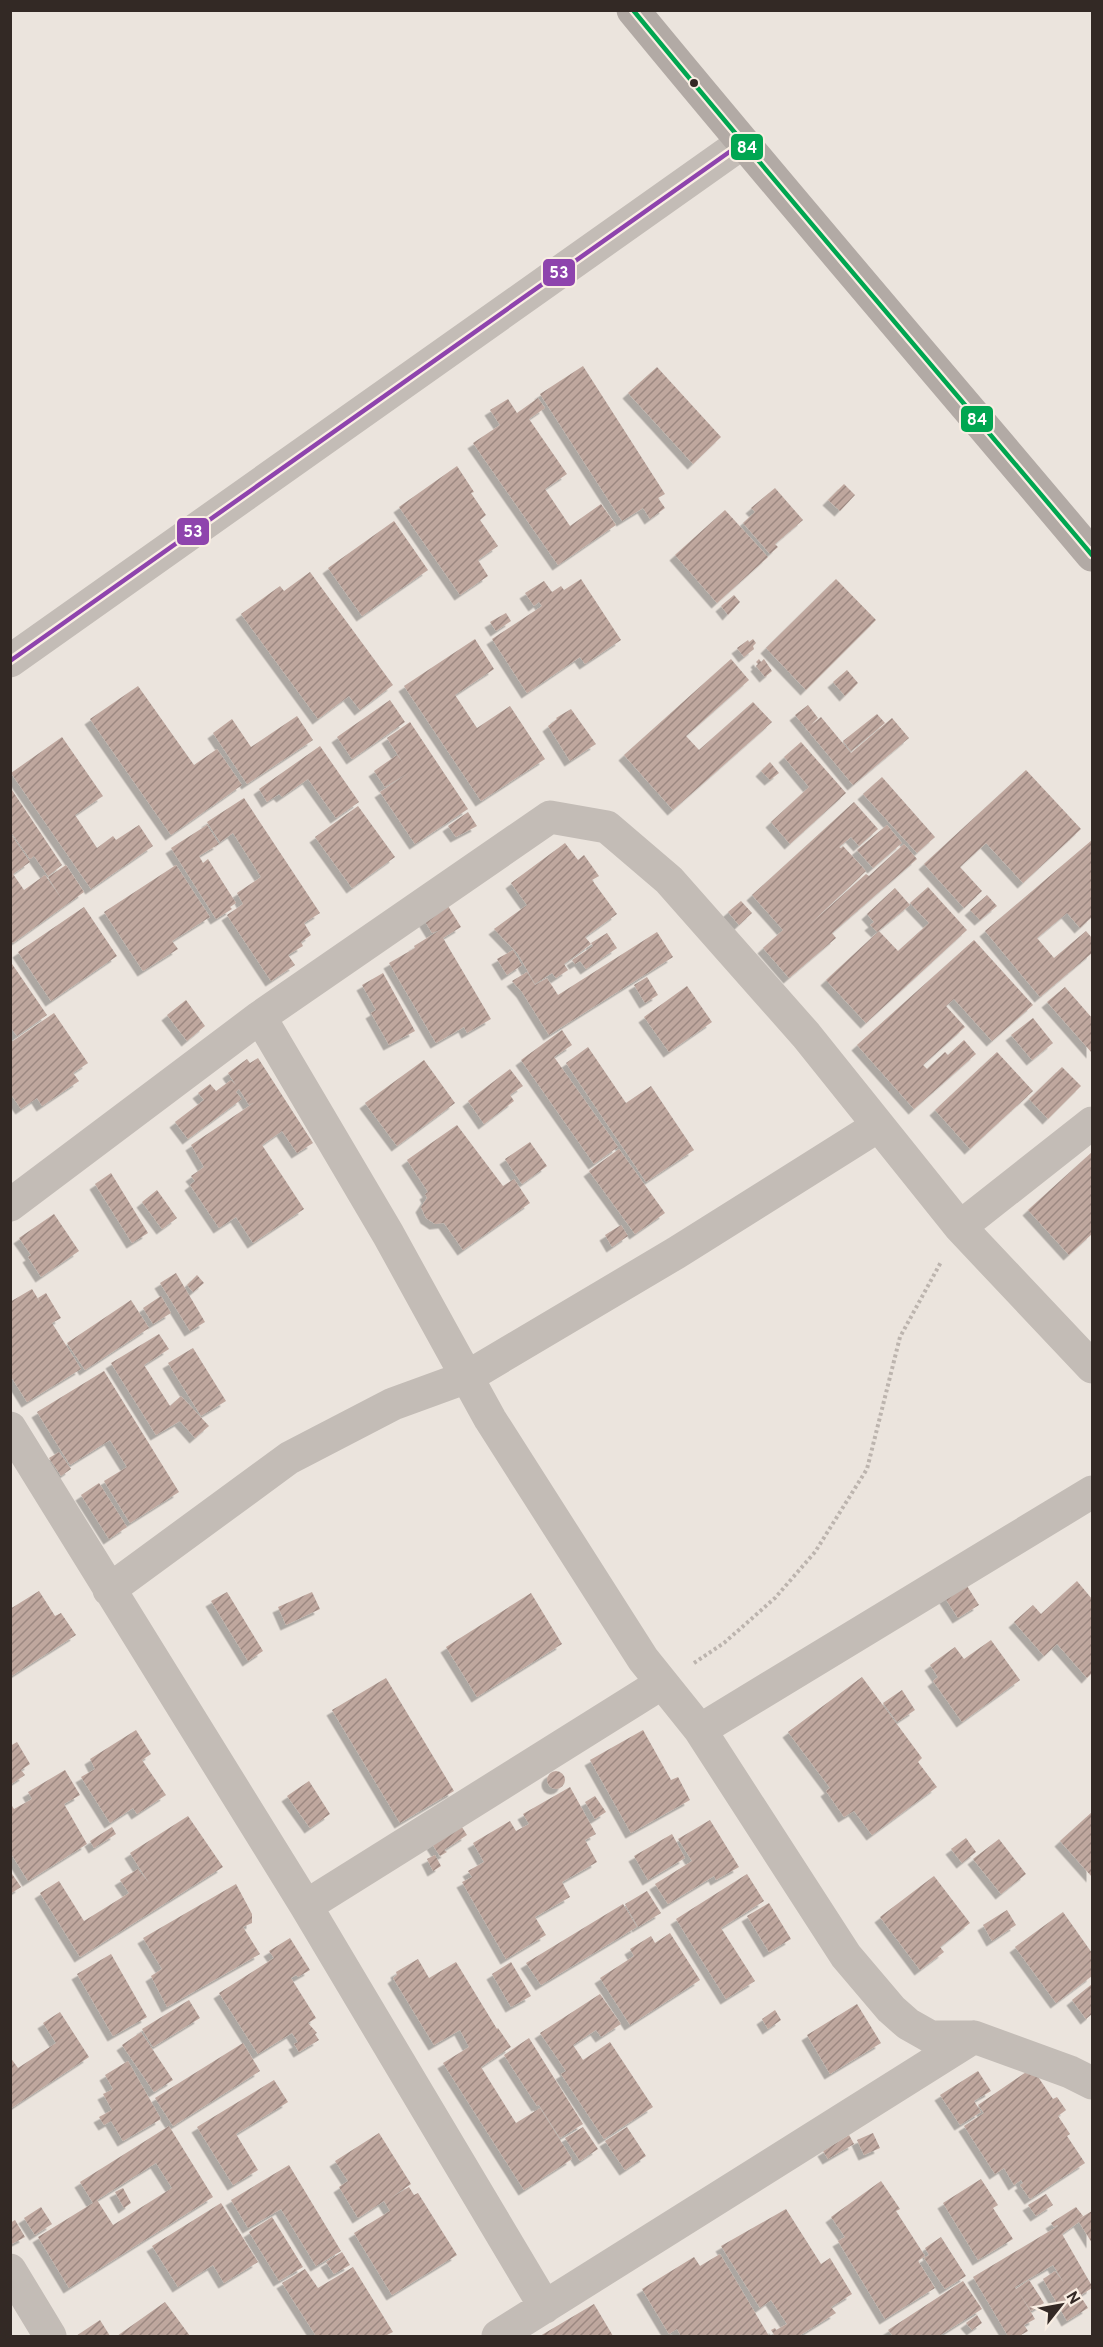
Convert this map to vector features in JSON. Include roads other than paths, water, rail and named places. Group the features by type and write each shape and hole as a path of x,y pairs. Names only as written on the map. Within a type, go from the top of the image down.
{"main road":[{"path":"633,10 741,143 891,315 1092,555"}],"street":[{"path":"10,661 741,143"},
{"path":"10,1205 260,1017 550,817 607,827 669,880 806,1035 960,1227 1092,1367"},
{"path":"260,1017 388,1234 489,1419 643,1659 700,1730 846,1956 891,2009 908,2024 931,2037 974,2037 1070,2072 1092,2083"},
{"path":"960,1227 1092,1123"},
{"path":"109,1590 289,1458 393,1404 467,1377 676,1253 878,1126"},
{"path":"10,1428 306,1906 545,2307"},
{"path":"700,1730 1092,1492"},
{"path":"306,1906 662,1683"},
{"path":"498,2337 974,2037"},
{"path":"10,2270 50,2337"}]}
